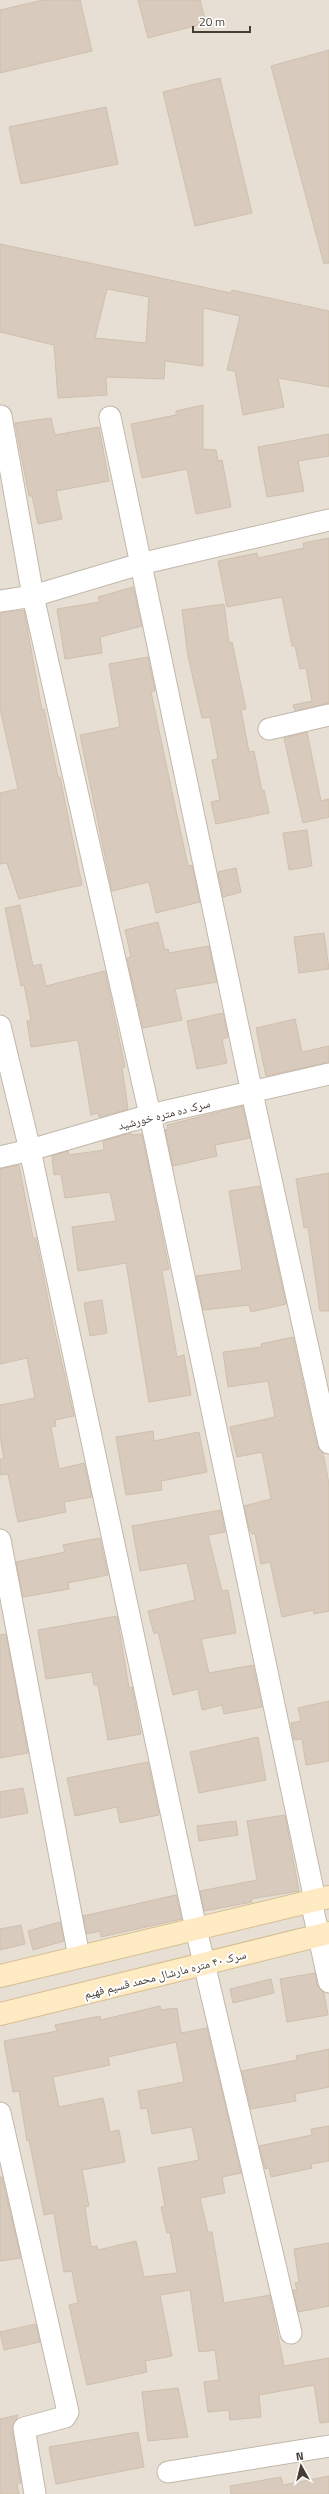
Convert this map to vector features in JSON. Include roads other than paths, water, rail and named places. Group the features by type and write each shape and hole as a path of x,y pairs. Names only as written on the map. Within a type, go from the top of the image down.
{"street":[{"path":"1,416 32,596 150,1115 318,1899 324,1934 329,1982"},
{"path":"110,417 252,1093 329,1443"},
{"path":"0,601 32,596 140,564 329,520"},
{"path":"269,729 329,715"},
{"path":"0,1026 30,1150 196,1929 291,2333"},
{"name":"سرک ده متره خورشید","path":"0,1157 30,1150 150,1115 252,1093 329,1074"},
{"path":"0,1540 79,1957"},
{"path":"0,1976 318,1899"},
{"name":"سرک ۴۰ متره مارشال محمد قسیم فهیم","path":"0,2014 324,1934"},
{"path":"0,2113 68,2412 65,2417 24,2428 35,2494"},
{"path":"168,2472 329,2446"}]}
